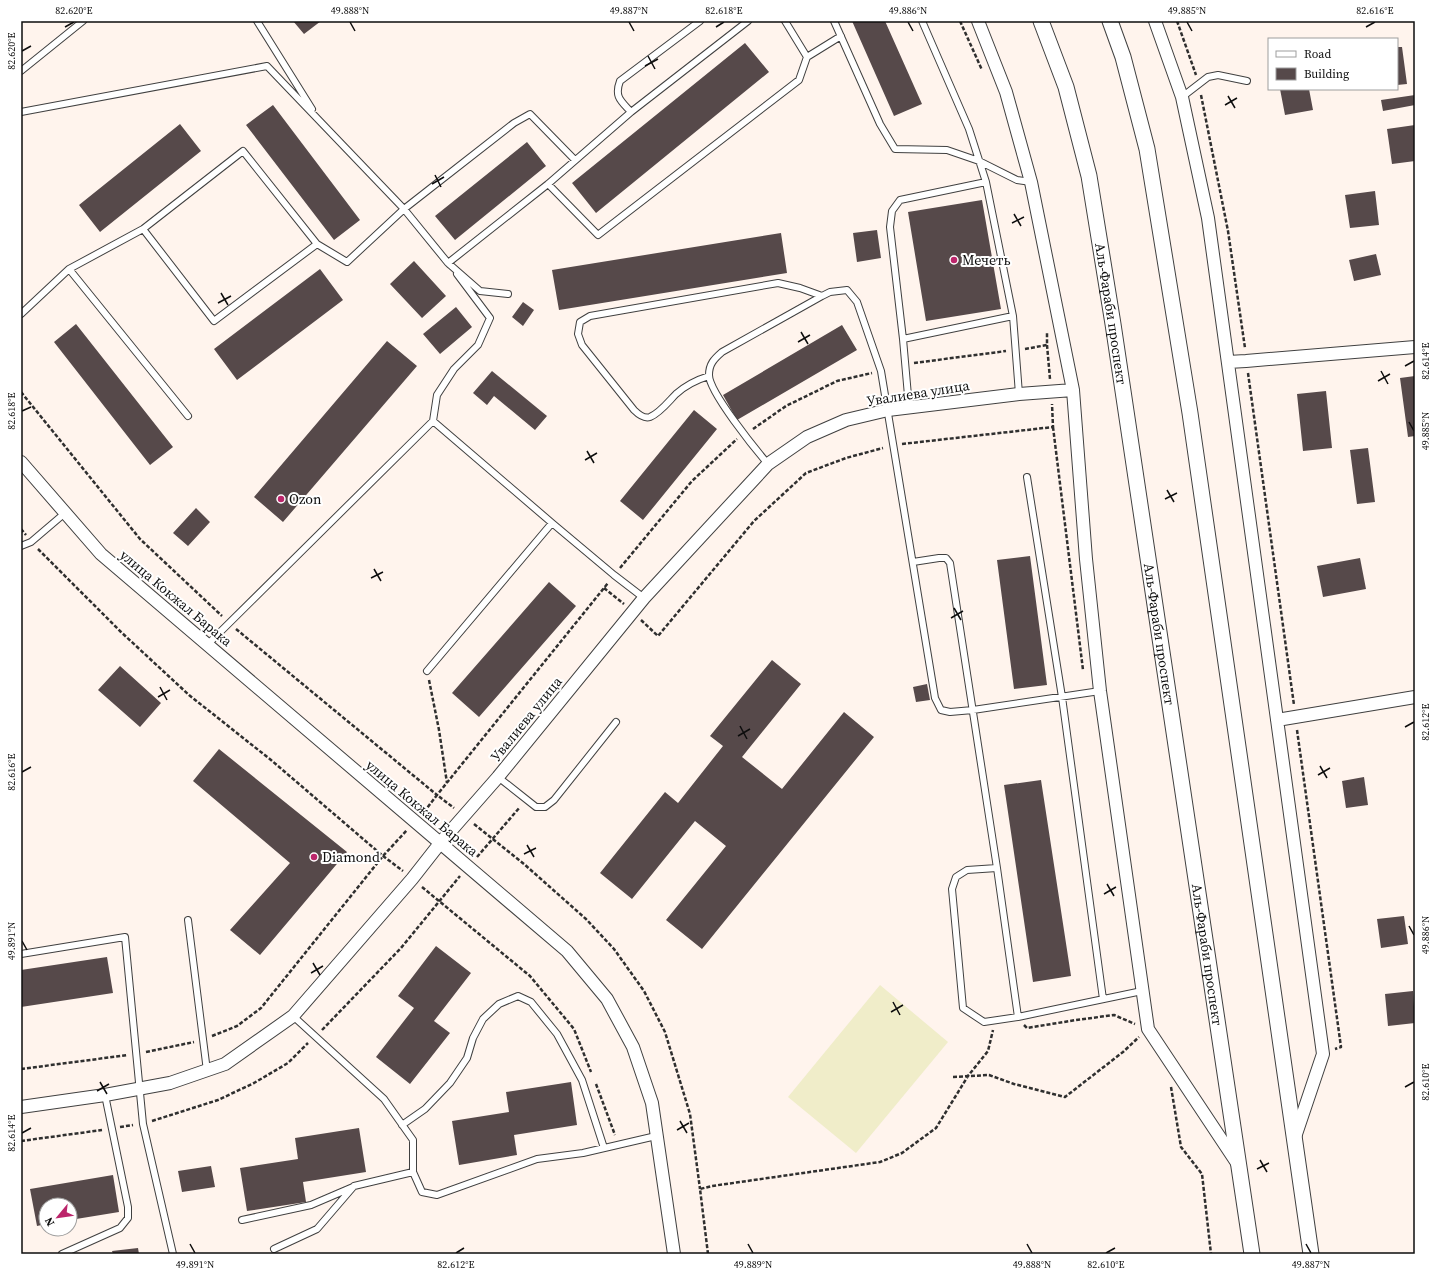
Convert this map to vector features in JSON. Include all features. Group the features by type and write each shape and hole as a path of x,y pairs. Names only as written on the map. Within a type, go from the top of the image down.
{"street":[{"path":"978,21 1006,92 1031,182 1073,390 1086,560 1100,691 1148,1029 1240,1167"},
{"name":"Аль-Фараби проспект","path":"1041,21 1066,87 1089,176 1116,340 1252,1254"},
{"path":"1110,21 1123,57 1150,164 1190,413 1311,1254"},
{"path":"1155,21 1182,97 1208,218 1323,1054 1294,1138"},
{"path":"1228,362 1246,362 1415,347"},
{"name":"Увалиева улица","path":"21,1107 140,1089 170,1083 207,1071 224,1064 293,1016 498,777 644,598 768,464 807,437 846,420 888,410 1019,394 1073,390"},
{"name":"улица Кокжал Барака","path":"21,462 101,554 415,822 441,842 567,951 607,999 633,1047 652,1104 674,1254"},
{"path":"1277,720 1415,697"}],"lane":[{"path":"21,71 82,21"},
{"path":"257,21 318,119"},
{"path":"631,112 618,97 617,89 620,81 700,21"},
{"path":"448,262 548,184 631,112 748,21"},
{"path":"785,21 807,56"},
{"path":"834,21 880,124 895,149 947,150 979,161 1017,180 1031,182"},
{"path":"922,21 969,129 986,182 1013,316 1019,394"},
{"path":"548,184 598,235 799,80 807,56 841,36"},
{"path":"21,112 267,66 404,209 448,262 490,318 478,345 454,369 437,395 432,421 207,645"},
{"path":"1182,97 1208,77 1218,75 1246,81"},
{"path":"21,314 69,269 143,229 243,151 316,244 347,262 404,209 514,122 530,114 575,160"},
{"path":"910,407 890,227 892,211 900,200 986,182"},
{"path":"143,229 214,321 316,244"},
{"path":"448,262 480,291 508,294"},
{"path":"69,269 188,416"},
{"path":"708,376 694,380 649,418 640,416 582,345 578,334 580,322 590,316 778,283 800,288 822,296"},
{"path":"768,464 744,436 713,387 708,376 711,362 722,352 822,296 830,292 847,290 857,302 881,370 935,698 941,710 950,712 974,710 1100,691"},
{"path":"903,339 1013,316"},
{"path":"432,421 614,575 644,598"},
{"path":"1028,476 1062,697 1103,999"},
{"path":"21,546 31,542 65,513"},
{"path":"427,671 552,523"},
{"path":"912,562 946,558 950,563 974,710 1018,1017"},
{"path":"498,777 536,807 545,807 554,800 616,722"},
{"path":"997,868 966,870 956,877 952,888 963,1008 984,1022 1018,1017 1142,991"},
{"path":"188,920 207,1071"},
{"path":"21,954 125,938 143,1124 173,1254"},
{"path":"402,1125 425,1109 450,1084 467,1058 473,1038 483,1019 499,1004 518,996 531,1002 557,1034 582,1080 604,1148"},
{"path":"293,1016 384,1099 413,1140 414,1172 422,1192 437,1195 537,1159 583,1153 656,1136"},
{"path":"62,1254 120,1228 128,1218 128,1207 105,1095"},
{"path":"242,1220 311,1205 354,1186 414,1172"},
{"path":"274,1249 317,1228 354,1186"}],"path":[{"path":"960,21 984,76"},
{"path":"1177,21 1199,84 1228,231 1246,362"},
{"path":"604,588 633,612 658,636 754,521 806,473 846,458 893,445 1053,427 1047,333"},
{"path":"905,365 1047,345"},
{"path":"21,1069 136,1054 203,1040 237,1026 261,1008 383,856 415,822 447,784 692,480 734,441 744,436 786,406 837,381 881,370"},
{"path":"21,392 140,539 229,623 437,795 524,864 586,919 614,949 644,991 665,1032 690,1114 708,1254"},
{"path":"21,529 31,542 121,632 189,695 271,760 383,856 530,976 574,1029 591,1073"},
{"path":"427,671 439,730 447,784"},
{"path":"953,1077 989,1075 1014,1084 1065,1097 1123,1052 1148,1029 1114,1015 1027,1028 1018,1017"},
{"path":"700,1189 880,1162 902,1153 936,1128 968,1076 988,1051 995,1020"},
{"path":"594,1080 618,1145"},
{"path":"1170,1086 1181,1147 1202,1174 1211,1254"}],"shaded area":[{"path":"880,985 948,1042 856,1153 788,1097"}],"building":[{"path":"293,21 321,21 304,34"},
{"path":"852,21 885,21 922,104 894,116"},
{"path":"745,43 769,72 596,213 572,183"},
{"path":"1398,47 1402,47 1407,84 1398,85"},
{"path":"1280,90 1309,90 1313,110 1285,115"},
{"path":"1415,95 1415,105 1383,111 1381,100"},
{"path":"273,105 360,220 334,240 246,125"},
{"path":"180,124 201,151 100,232 79,205"},
{"path":"1415,125 1415,161 1392,164 1387,129"},
{"path":"527,142 546,166 455,240 435,216"},
{"path":"1375,191 1379,225 1350,228 1345,195"},
{"name":"Мечеть","path":"982,200 1001,309 926,321 908,212"},
{"path":"877,230 881,258 857,262 853,233"},
{"path":"781,233 787,273 559,310 552,270"},
{"path":"1376,254 1381,275 1354,281 1349,260"},
{"path":"414,261 446,296 422,318 390,284"},
{"path":"320,269 343,300 237,380 214,349"},
{"path":"523,302 534,310 523,326 512,317"},
{"path":"456,307 472,327 440,354 423,334"},
{"path":"76,324 173,447 150,465 54,342"},
{"path":"842,325 857,350 737,420 723,395"},
{"path":"387,341 417,366 283,522 254,497"},
{"path":"492,371 547,416 535,430 494,396 487,405 473,393"},
{"path":"1415,376 1415,436 1408,437 1400,378"},
{"path":"1326,391 1332,448 1303,451 1297,394"},
{"path":"694,410 717,429 643,520 620,501"},
{"path":"1368,448 1375,502 1357,504 1350,450"},
{"path":"196,508 210,522 188,546 173,533"},
{"path":"1030,556 1047,685 1014,689 997,560"},
{"path":"1360,558 1366,589 1323,597 1317,566"},
{"path":"549,582 576,606 479,717 452,693"},
{"path":"772,660 801,684 742,757 782,789 844,712 874,737 702,949 666,920 726,846 695,821 632,899 600,873 665,792 678,803 723,746 710,736"},
{"path":"120,666 161,703 140,727 98,690"},
{"path":"927,684 930,700 916,702 913,687"},
{"name":"Diamond","path":"219,749 347,852 260,955 230,930 290,863 193,781"},
{"path":"1364,777 1368,805 1346,808 1342,781"},
{"path":"1041,780 1071,976 1033,982 1004,785"},
{"path":"1404,916 1408,944 1381,948 1377,919"},
{"path":"436,946 471,973 434,1021 450,1033 410,1084 376,1057 414,1008 398,996"},
{"path":"107,957 113,993 21,1007 21,970"},
{"path":"1413,991 1415,1023 1388,1026 1385,994"},
{"path":"571,1082 577,1125 514,1135 517,1155 459,1165 452,1121 509,1112 506,1092"},
{"path":"359,1128 366,1172 303,1182 306,1202 247,1211 240,1168 298,1159 295,1138"},
{"path":"211,1166 215,1187 182,1192 178,1171"},
{"path":"113,1175 119,1212 78,1219 78,1197 38,1197 37,1226 30,1189"},
{"path":"138,1248 139,1254 113,1254 112,1251"}],"place":[{"name":"Мечеть","path":"954,260"},
{"name":"Ozon","path":"281,499"},
{"name":"Diamond","path":"314,857"}]}
